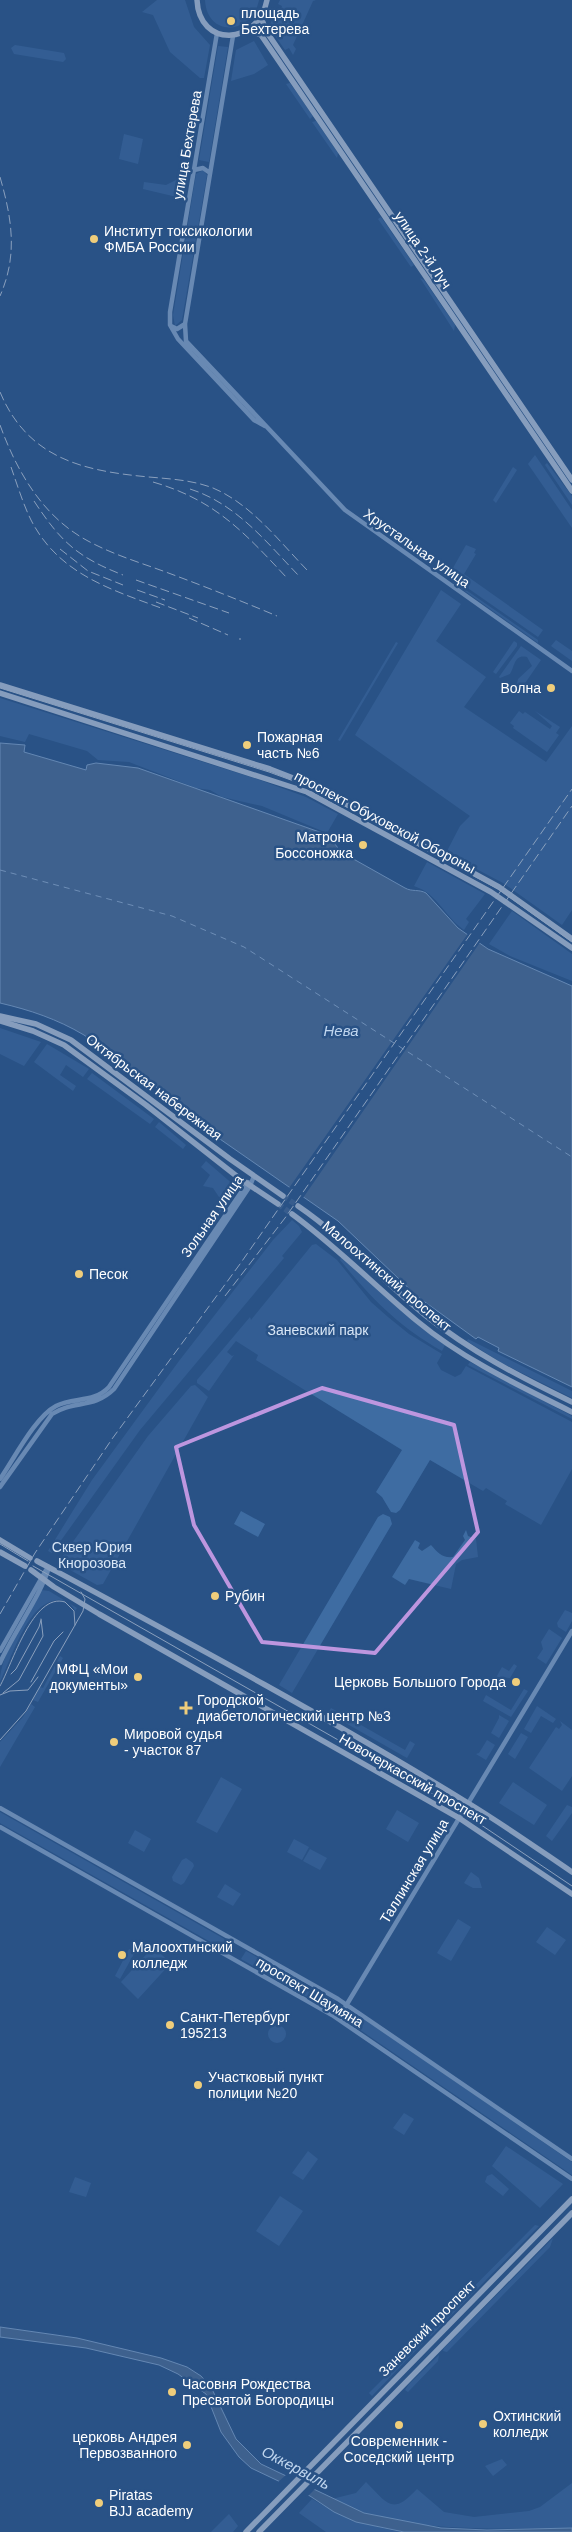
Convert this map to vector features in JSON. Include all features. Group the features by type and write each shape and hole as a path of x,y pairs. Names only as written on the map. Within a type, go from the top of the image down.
{"main road":[{"path":"197,1 201,18 217,33 233,36 248,30 261,17 267,1"},
{"name":"улица 2-й Луч","path":"261,17 263,26 271,39 572,480"},
{"name":"улица 2-й Луч","path":"248,30 261,35 572,490"},
{"name":"проспект Обуховской Обороны","path":"0,685 270,769 311,785 499,886 572,939"},
{"name":"проспект Обуховской Обороны","path":"0,693 308,792 491,892 572,948"},
{"name":"Октябрьская набережная","path":"0,1016 36,1024 71,1040 283,1196"},
{"name":"Октябрьская набережная","path":"0,1022 33,1031 64,1045 146,1105 248,1185 278,1204"},
{"name":"Малоохтинский проспект","path":"298,1206 336,1234 423,1314 462,1342 499,1366 572,1402"},
{"name":"Малоохтинский проспект","path":"292,1214 330,1243 417,1321 450,1346 495,1374 572,1412"},
{"path":"0,1540 29,1557"},
{"path":"0,1552 24,1565"},
{"name":"Новочеркасский проспект","path":"36,1561 291,1700 469,1804 572,1872"},
{"name":"Новочеркасский проспект","path":"31,1570 99,1614 459,1818 572,1894"},
{"name":"Заневский проспект","path":"246,2532 572,2199"},
{"name":"Заневский проспект","path":"259,2532 572,2213"}],"street":[{"name":"улица Бехтерева","path":"170,325 170,312 217,33"},
{"name":"улица Бехтерева","path":"185,344 185,324 233,36"},
{"path":"194,170 203,168 210,173"},
{"path":"170,325 177,329 185,324"},
{"path":"170,325 185,344"},
{"name":"Хрустальная улица","path":"185,344 254,420 265,426 352,516 572,671"},
{"name":"Зольная улица","path":"0,1487 52,1414 64,1408 98,1401 114,1389 254,1176"},
{"name":"Зольная улица","path":"0,1479 49,1411 63,1403 96,1397 109,1387 248,1185"},
{"path":"0,1663 49,1567"},
{"path":"0,1651 43,1579"},
{"name":"Таллинская улица","path":"338,2020 572,1631"},
{"name":"проспект Шаумяна","path":"0,1808 347,2005 572,2159"},
{"name":"проспект Шаумяна","path":"0,1827 338,2020 572,2179"}],"highlighted area":[{"path":"322,1388 454,1425 478,1532 375,1653 262,1642 194,1525 176,1447"}],"green space":[{"path":"157,0 185,0 194,27 210,45 204,78 200,78 170,52 153,15 142,12"},
{"path":"205,0 259,0 255,12 248,20 230,27 221,26 213,21"},
{"path":"280,0 316,0 313,1 293,45 296,49 293,55 289,48 285,50 269,27 275,13 279,14 282,6 278,4"},
{"path":"254,41 268,65 254,74 231,81 236,50"},
{"path":"15,45 64,53 66,59 63,62 14,54 11,48"},
{"path":"218,46 228,47 209,162 199,160"},
{"path":"290,83 313,116 310,119 286,84"},
{"path":"316,121 338,153 337,158 312,122"},
{"path":"124,134 143,139 138,164 119,159"},
{"path":"203,170 207,175 182,320 175,326 173,315 196,174"},
{"path":"182,177 184,180 181,198 143,189 144,182 166,185"},
{"path":"381,217 414,265 411,267 378,219"},
{"path":"420,278 424,280 455,325 454,331"},
{"path":"535,455 572,510 572,528 528,464"},
{"path":"547,463 572,496 572,505 545,465"},
{"path":"513,467 517,470 496,503 493,500"},
{"path":"466,545 476,549 474,553 476,554 464,574 543,630 538,637 449,575"},
{"path":"452,582 538,640 538,643"},
{"path":"441,590 461,604 436,641 486,677 464,707 546,762 572,726 572,910 562,925 503,883 446,853 460,826 470,816 355,735"},
{"path":"556,640 572,651 572,661 551,646"},
{"path":"514,641 517,643 517,646 496,674 493,672"},
{"path":"396,642 398,643 340,741 338,740"},
{"path":"521,646 541,660 519,692 516,689 518,679 532,666 527,657 517,659 510,674 499,677"},
{"path":"0,698 257,779 306,797 338,814 327,833 262,806 222,797 210,790 196,788 129,762 98,760 87,751 29,734 25,742 0,736"},
{"path":"519,711 523,714 525,712 550,729 552,726 535,711 560,727 556,733 559,735 547,752 513,728 514,726 510,723"},
{"path":"427,862 485,894 466,919 469,922 464,930 429,894 414,886"},
{"path":"512,911 572,954 572,981 510,956 489,944"},
{"path":"0,1028 41,1042 24,1066 0,1054"},
{"path":"47,1044 89,1069 83,1077 66,1065 60,1075 76,1086 73,1091 34,1062"},
{"path":"92,1073 154,1119 150,1124 87,1079"},
{"path":"159,1122 186,1145 183,1149 155,1127"},
{"path":"206,1161 235,1186 235,1190 219,1214 219,1197 213,1188 203,1186 210,1175 201,1167"},
{"path":"292,1220 299,1226 302,1232 282,1256 284,1258 140,1430 52,1553 48,1551 92,1480 179,1361 273,1240"},
{"name":"Заневский парк","path":"316,1244 337,1260 371,1302 388,1317 409,1334 442,1354 437,1363 441,1370 455,1377 461,1374 466,1366 572,1422 572,1469 541,1525 505,1504 507,1501 486,1488 483,1491 430,1460 400,1510 396,1513 391,1512 382,1497 376,1492 402,1450 256,1360 258,1355 236,1341 227,1352 232,1356 234,1355 209,1391 197,1383 197,1380 250,1317 251,1320 312,1245"},
{"path":"341,1257 445,1345 442,1351 412,1332 386,1311 340,1260"},
{"path":"468,1339 572,1391 572,1398 502,1363 467,1341"},
{"path":"470,1362 572,1416 572,1419 468,1365"},
{"name":"Сквер Юрия Кнорозова","path":"195,1385 208,1397 103,1584 97,1585 63,1566 60,1560 148,1436 191,1386"},
{"path":"241,1511 265,1524 258,1537 234,1524"},
{"path":"383,1514 390,1517 392,1524 292,1693 279,1685 378,1517"},
{"path":"466,1530 468,1536 476,1539 478,1557 462,1560 456,1564 451,1589 409,1579 405,1585 392,1577 415,1540 420,1543 418,1548 422,1551 431,1545 446,1557 453,1557 465,1540 463,1536"},
{"path":"41,1590 49,1591 65,1601 57,1600 46,1603 37,1611 15,1646 0,1682 5,1659 22,1623"},
{"path":"565,1610 572,1613 572,1621 566,1632 558,1627 557,1623"},
{"path":"549,1629 562,1638 546,1664 537,1658 543,1649 541,1642"},
{"path":"60,1656 63,1658 38,1702 33,1700 40,1687 43,1688"},
{"path":"514,1664 517,1666 510,1678 498,1677 489,1690 502,1667 509,1671"},
{"path":"524,1689 528,1691 511,1717 483,1701 486,1695 511,1710"},
{"path":"31,1704 35,1707 0,1767 0,1742 23,1717"},
{"path":"537,1706 556,1719 553,1723 541,1716 531,1733 524,1729"},
{"path":"331,1708 405,1750 410,1741 415,1744 407,1758 328,1713"},
{"path":"499,1715 509,1721 499,1738 491,1733"},
{"path":"560,1721 572,1730 572,1776 562,1791 529,1768 556,1727 559,1729 562,1725"},
{"path":"521,1733 528,1737 515,1759 508,1754"},
{"path":"487,1740 495,1745 486,1760 476,1754 479,1753"},
{"path":"221,1777 242,1789 217,1833 196,1822"},
{"path":"513,1782 547,1805 534,1825 499,1803"},
{"path":"567,1805 572,1807 572,1813 552,1841 546,1836"},
{"path":"397,1810 419,1823 408,1842 386,1829"},
{"path":"0,1812 228,1941 223,1949 0,1823"},
{"path":"135,1830 151,1839 144,1852 128,1843"},
{"path":"294,1839 309,1847 302,1860 287,1852"},
{"path":"310,1849 327,1858 320,1870 303,1861"},
{"path":"186,1858 194,1866 181,1885 173,1881 172,1877 182,1860"},
{"path":"471,1872 479,1878 482,1888 473,1888 464,1883"},
{"path":"225,1884 241,1894 233,1906 217,1897"},
{"path":"458,1919 471,1927 451,1961 437,1953"},
{"path":"547,1927 566,1940 555,1955 536,1942"},
{"path":"153,1947 171,1963 138,1999 121,1982"},
{"path":"129,1949 135,1952 120,1979 115,1976"},
{"path":"246,1951 335,2001 330,2010 241,1959"},
{"path":"357,2014 572,2162 572,2175 350,2023"},
{"path":"277,2025 283,2028 286,2034 283,2040 277,2043 271,2040 268,2034 271,2028"},
{"path":"404,2113 414,2119 404,2135 393,2128"},
{"path":"506,2146 563,2184 540,2208 492,2166"},
{"path":"308,2151 318,2159 303,2180 292,2173"},
{"path":"492,2174 509,2189 503,2196 485,2182 487,2176"},
{"path":"75,2177 91,2183 86,2197 69,2192"},
{"path":"280,2196 303,2211 279,2246 256,2231"},
{"path":"535,2225 539,2226 428,2337 428,2333"},
{"path":"553,2238 550,2247 447,2352 443,2351 444,2348"},
{"path":"425,2341 372,2396 369,2393 416,2346"},
{"path":"439,2355 438,2361 408,2392 405,2390 409,2384"},
{"path":"502,2459 507,2465 493,2476 485,2466"},
{"path":"366,2482 390,2504 402,2502 417,2489 444,2512 474,2517 529,2511 540,2507 572,2483 572,2528 475,2528 426,2525 372,2515 332,2499 356,2493"},
{"path":"312,2499 356,2520 380,2528 404,2532 326,2532 299,2513"},
{"path":"229,2514 238,2526 233,2532 211,2532"}],"water":[{"name":"Нева","path":"0,743 25,745 24,752 86,770 87,765 96,763 138,768 328,835 341,852 405,888 426,893 458,928 488,949 572,986 572,1387 498,1351 499,1348 478,1337 476,1339 418,1297 338,1221 217,1137 199,1118 84,1035 64,1024 43,1016 0,1003"},
{"path":"0,2327 77,2338 161,2358 187,2367 201,2376 211,2387 236,2439 261,2464 364,2513 441,2528 487,2530 572,2528 572,2532 404,2532 356,2522 334,2512 310,2496 251,2468 239,2457 221,2432 206,2394 178,2374 159,2365 86,2348 0,2337"}],"pier":[{"path":"469,932 481,941 303,1198 289,1188"},
{"path":"287,2474 316,2488 307,2497 277,2483"}],"ferry route":[{"path":"0,870 172,916 244,947 572,1157"}],"tunnel":[{"path":"283,1196 298,1206"},
{"path":"278,1204 292,1214"}],"tram line":[{"path":"0,688 269,772 310,787 498,889 572,942"},
{"path":"0,1544 28,1561"},
{"path":"33,1566 447,1802 572,1886"},
{"path":"0,1740 26,1711 83,1611 85,1599 81,1592"},
{"path":"0,1686 25,1632 43,1608 54,1602 65,1602 74,1611 75,1625"},
{"path":"3,1693 19,1680 43,1636 41,1619"},
{"path":"11,1674 16,1669 41,1620"},
{"path":"31,1682 54,1641 63,1632"},
{"path":"0,1695 10,1691 28,1690 38,1677"}],"railway":[{"path":"0,177 8,208 11,237 9,266 0,296"},
{"path":"0,392 12,415 26,433 42,447 61,457 102,471 181,480 213,488 240,503 252,513 307,570"},
{"path":"0,425 23,476 45,506 72,531 97,546 116,554 206,587 277,616"},
{"path":"11,467 31,520 42,538 55,553 70,566 104,586 161,608"},
{"path":"153,482 175,489 211,508 242,532 287,578"},
{"path":"190,489 207,496 237,514 300,577"},
{"path":"34,501 71,547 93,562 123,575"},
{"path":"60,549 88,571 123,585"},
{"path":"136,580 229,613"},
{"path":"137,590 165,600"},
{"path":"156,602 198,618"},
{"path":"189,618 228,635"},
{"path":"0,1614 35,1553 112,1439 240,1264 572,789"},
{"path":"225,1296 285,1218 572,806"}],"place":[{"name":"площадь Бехтерева","path":"231,21"},
{"name":"Институт токсикологии ФМБА России","path":"94,239"},
{"name":"Волна","path":"551,688"},
{"name":"Пожарная часть №6","path":"247,745"},
{"name":"Матрона Боссоножка","path":"363,845"},
{"name":"Песок","path":"79,1274"},
{"name":"Рубин","path":"215,1596"},
{"name":"МФЦ «Мои документы»","path":"138,1677"},
{"name":"Церковь Большого Города","path":"516,1682"},
{"name":"Городской диабетологический центр №3","path":"186,1708"},
{"name":"Мировой судья - участок 87","path":"114,1742"},
{"name":"Малоохтинский колледж","path":"122,1955"},
{"name":"Санкт-Петербург 195213","path":"170,2025"},
{"name":"Участковый пункт полиции №20","path":"198,2085"},
{"name":"Часовня Рождества Пресвятой Богородицы","path":"172,2392"},
{"name":"Охтинский колледж","path":"483,2424"},
{"name":"Современник - Соседский центр","path":"399,2425"},
{"name":"церковь Андрея Первозванного","path":"187,2445"},
{"name":"Piratas BJJ academy","path":"99,2503"}],"water label":[{"name":"Оккервиль","path":"296,2468"}]}
